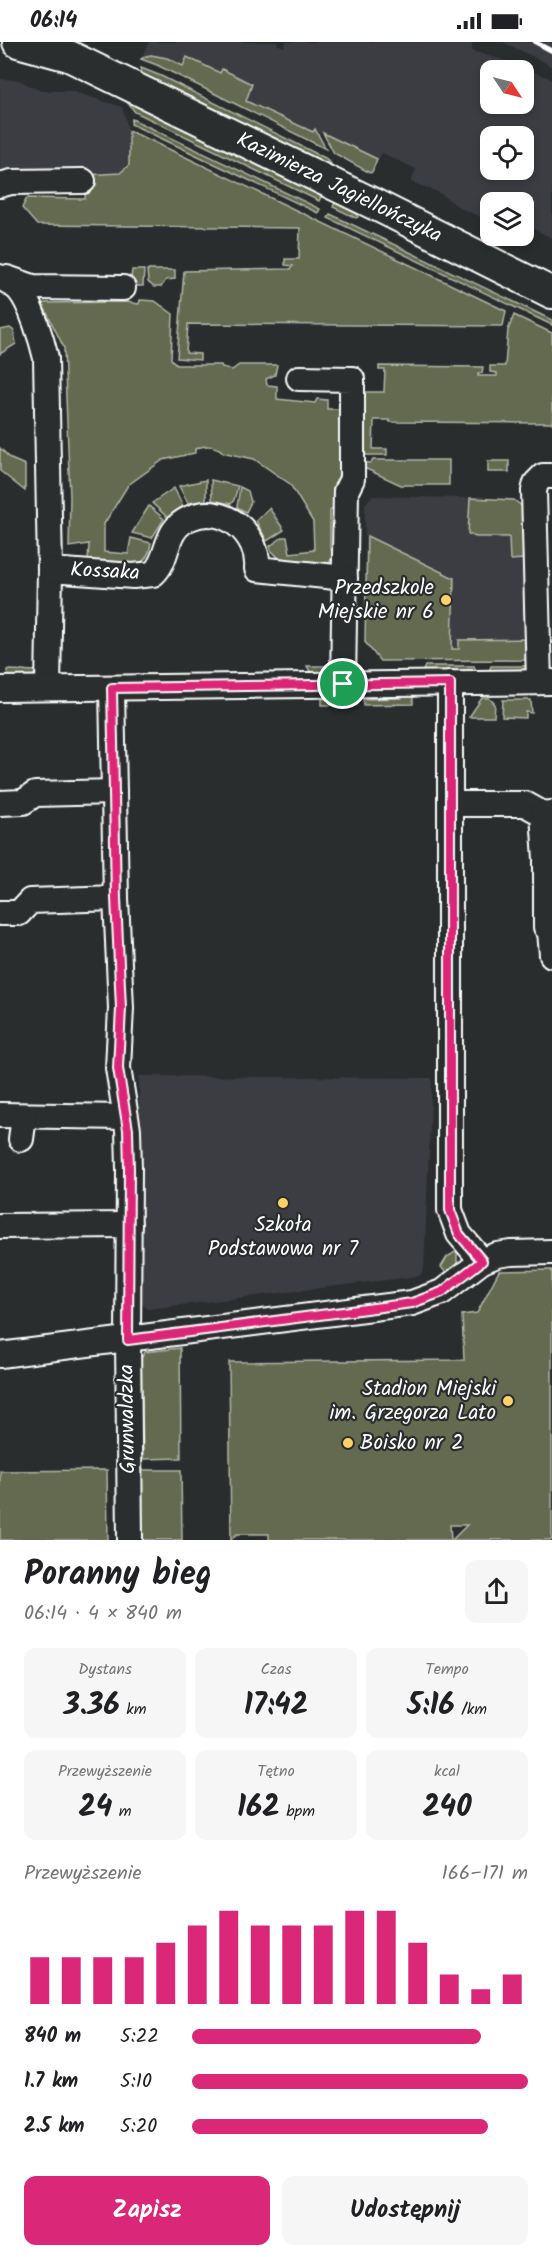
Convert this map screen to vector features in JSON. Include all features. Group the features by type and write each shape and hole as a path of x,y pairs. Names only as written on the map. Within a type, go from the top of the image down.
{"main road":[{"name":"Kazimierza Jagiellończyka","path":"18,42 69,56 357,195 552,293"},
{"name":"Kazimierza Jagiellończyka","path":"0,58 126,84"}],"street":[{"path":"0,185 11,182 83,182"},
{"path":"0,277 33,287 123,288"},
{"name":"Kossaka","path":"0,277 12,284 23,297 42,339 46,358 50,570 48,688"},
{"path":"299,378 352,380 352,479 346,491 343,684"},
{"path":"0,689 545,682 534,491 536,483 543,476 552,476"},
{"name":"Kossaka","path":"50,570 133,576 153,574 163,560 173,530 189,518 208,514 223,516 248,534 255,546 258,558 257,569 345,578"},
{"path":"450,683 450,1210 459,1234 482,1261"},
{"name":"Grunwaldzka","path":"112,688 116,898 121,1008 118,1068 129,1169 130,1540"},
{"path":"0,803 23,802 34,794 114,792"},
{"path":"451,804 525,804 547,814 546,927 549,931 552,955"},
{"path":"0,913 19,913 30,901 116,898"},
{"path":"15,1123 125,1117"},
{"path":"0,1226 129,1225"},
{"path":"0,1355 412,1303 442,1292 482,1261 511,1253 552,1252"}],"shaded area":[{"path":"149,42 277,42 284,47 286,42 469,42 472,44 472,51 504,60 480,60 480,114 534,114 534,72 549,78 552,80 552,238 534,229 534,192 480,192 480,217 462,209 438,192 411,182 416,169 382,153 378,160 324,134 314,132 245,101 253,84 223,70 221,73 141,59"},
{"path":"503,42 552,42 552,67 544,62"},
{"path":"0,79 18,80 41,91 71,91 122,107 129,131 129,165 120,173 0,177"},
{"name":"Przedszkole Miejskie nr 6","path":"372,496 514,499 524,507 528,648 374,651 365,643 365,504"},
{"name":"Szkoła Podstawowa nr 7","path":"139,1076 432,1078 424,1270 419,1276 148,1309 141,1304"}],"green space":[{"path":"151,55 167,58 183,66 187,57 220,73 222,69 252,84 246,101 313,132 315,129 326,149 141,59"},
{"path":"141,68 325,158 333,169 142,75"},
{"path":"127,102 322,194 319,201 135,112"},
{"path":"132,119 320,209 318,213 131,124"},
{"path":"129,131 506,311 503,326 188,324 186,353 200,354 200,360 177,358 184,271 290,269 293,266 285,265 285,259 299,259 300,228 37,225 22,208 27,198 85,199 86,175 120,173 129,165"},
{"path":"323,133 377,159 372,172 334,153"},
{"path":"336,201 354,208 358,217 333,207"},
{"path":"330,214 552,320 552,325 328,218"},
{"path":"132,270 144,270 143,286 130,286"},
{"path":"147,270 175,270 175,279 166,280 161,287 154,287 148,282"},
{"path":"140,300 155,301 173,314 171,359 177,365 221,365 232,370 239,365 277,365 275,375 266,379 267,385 277,386 277,399 315,403 317,399 327,400 327,409 341,409 345,476 337,501 330,511 330,549 335,553 329,563 279,558 270,546 283,537 287,537 290,553 314,550 313,522 290,484 254,459 222,452 218,448 208,446 195,449 195,453 163,460 128,485 104,524 104,552 128,554 131,538 151,543 148,554 140,563 126,565 88,561 89,544 69,547 70,497 64,348 42,303 126,302 139,304"},
{"path":"514,315 552,333 552,423 374,420 373,449 387,449 387,455 362,455 362,392 384,392 385,370 379,370 379,366 483,367 482,373 478,373 478,376 497,376 497,373 490,372 490,366 505,366 508,330"},
{"path":"10,328 14,331 16,344 0,354 0,330"},
{"path":"0,448 11,459 25,465 25,491 0,471"},
{"path":"373,460 449,460 449,485 401,485 362,467 362,462 371,463"},
{"path":"488,461 509,461 509,472 488,472"},
{"path":"206,480 206,500 188,503 179,486"},
{"path":"211,480 238,486 231,504 212,500"},
{"path":"240,487 248,491 251,502 246,512 237,507"},
{"path":"174,488 183,506 167,517 152,503"},
{"path":"470,498 514,500 523,507 524,559 510,560 509,537 476,537 468,534"},
{"path":"149,506 164,519 152,538 132,533"},
{"path":"269,508 284,530 267,541 256,521"},
{"path":"367,536 454,578 452,649 459,649 459,640 528,639 527,660 380,661 365,642"},
{"path":"307,666 335,666 326,675 312,675"},
{"path":"425,666 474,666 477,673 422,673"},
{"path":"491,666 528,666 524,673 488,674"},
{"path":"7,670 37,671 31,678 8,678"},
{"path":"407,693 413,693 413,704 364,705 363,699 402,698"},
{"path":"482,698 489,698 495,704 494,717 469,717"},
{"path":"322,699 358,699 358,703 357,705 322,705"},
{"path":"503,700 531,700 532,713 526,712 526,718 502,717"},
{"path":"457,1251 457,1266 447,1274 441,1267 447,1257"},
{"name":"Boisko nr 2","path":"552,1270 552,1540 452,1540 467,1525 450,1525 451,1540 269,1540 269,1534 237,1534 231,1540 229,1362 464,1360 462,1315 477,1313 499,1271"},
{"path":"180,1348 181,1458 143,1459 141,1359 145,1352"},
{"path":"107,1470 108,1540 0,1540 0,1471"},
{"path":"142,1470 181,1470 182,1540 143,1540"}],"railway":[{"path":"535,42 552,51"}],"place":[{"name":"Przedszkole Miejskie nr 6","path":"446,600"},
{"name":"Szkoła Podstawowa nr 7","path":"283,1203"},
{"name":"Stadion Miejski im. Grzegorza Lato","path":"508,1401"},
{"name":"Boisko nr 2","path":"348,1443"}],"route":[{"path":"450,683 450,1210 459,1234 482,1261 451,1287 428,1299 412,1303 128,1340 129,1169 128,1130 118,1068 121,1008 116,898 112,688 343,684 450,683"}]}
